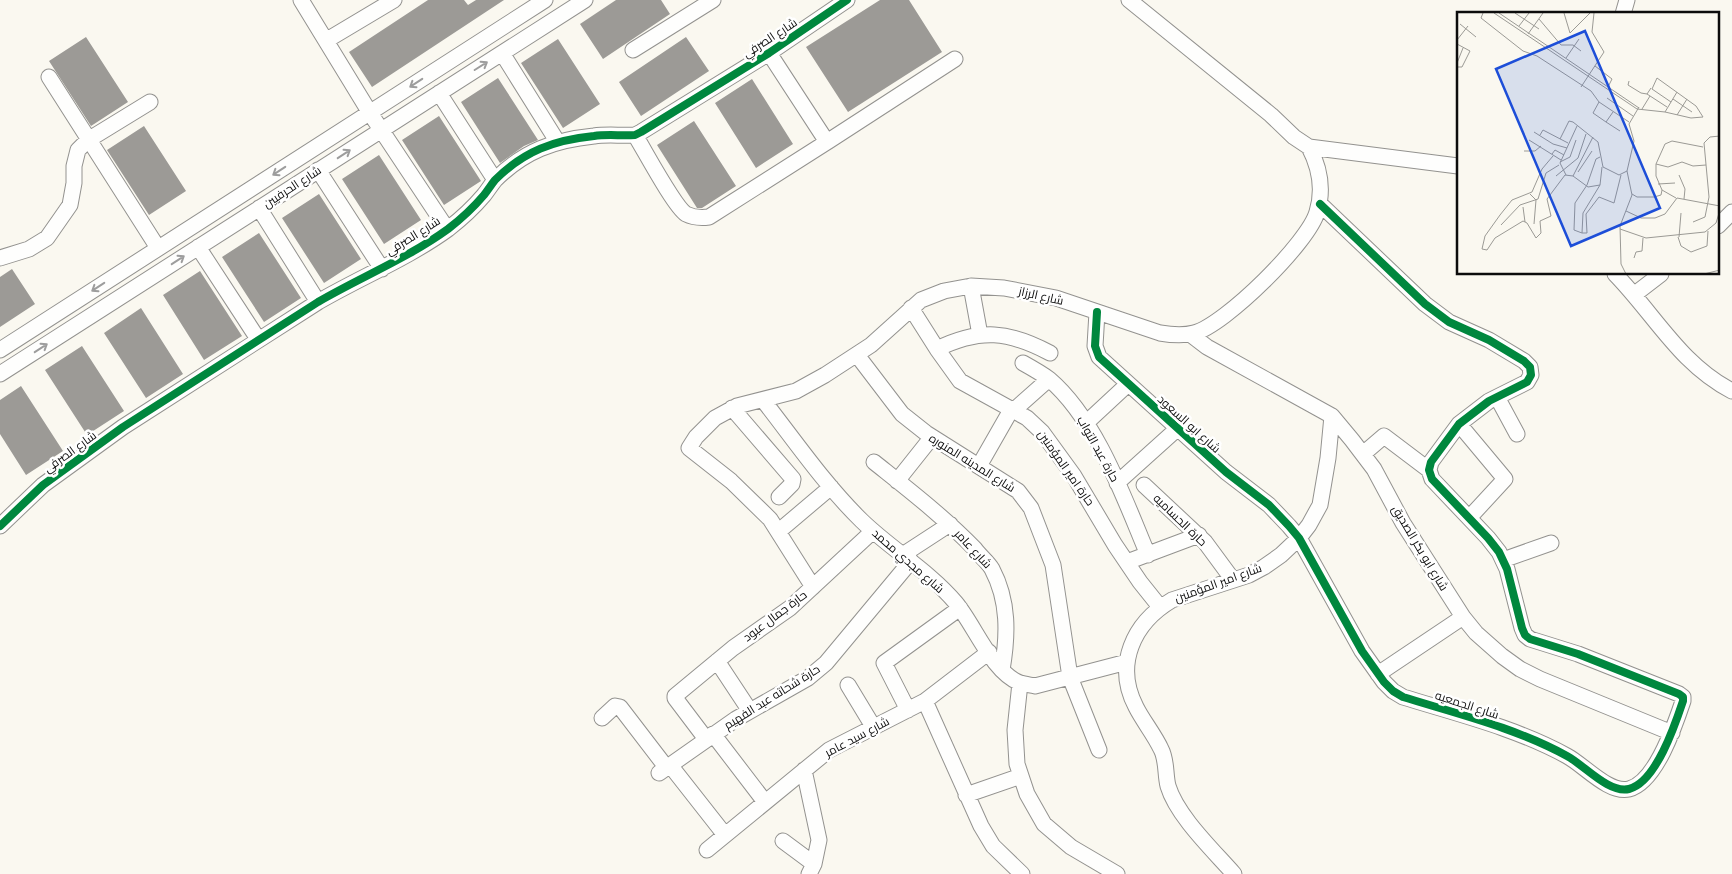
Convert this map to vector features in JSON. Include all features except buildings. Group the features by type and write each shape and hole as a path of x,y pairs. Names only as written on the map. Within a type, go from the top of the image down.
{"street":[{"path":"301,0 370,113 447,229"},
{"path":"327,40 394,0"},
{"name":"شارع الحرفيين","path":"6,346 545,0"},
{"name":"شارع الحرفيين","path":"0,374 584,0"},
{"path":"633,50 714,0"},
{"name":"شارع الصرفي","path":"0,526 43,485 123,427 318,302 382,269 447,229 470,210 496,180 522,159 540,148 557,141 596,135 635,135 768,53 847,0"},
{"path":"1129,0 1271,115 1294,136 1309,146 1457,166"},
{"path":"502,53 557,141"},
{"path":"768,53 827,142"},
{"path":"635,135 679,208 693,217 709,217 955,59"},
{"path":"49,78 158,248"},
{"path":"439,93 496,180"},
{"path":"0,258 29,248 47,238 70,205 74,183 74,166 78,150 88,140 150,102"},
{"name":"شارع الرزاز","path":"779,531 731,481 689,448 696,437 715,418 732,408 753,401 796,391 871,345 921,300 970,286 1004,288 1056,298 1160,334 1178,336 1196,333 1233,310 1257,288 1313,225 1320,204 1321,189 1320,174 1309,146"},
{"path":"318,170 382,269"},
{"path":"1320,204 1432,310 1449,322 1489,340 1524,361 1530,367 1532,375 1527,382 1497,397 1459,424 1437,452 1429,470 1432,479 1488,538 1503,560 1551,543"},
{"path":"259,208 318,302"},
{"path":"1720,224 1732,212"},
{"path":"198,247 258,339"},
{"path":"128,268 139,285"},
{"path":"1616,275 1635,294 1679,351 1699,369 1732,392"},
{"path":"1635,294 1659,275"},
{"path":"970,286 980,335"},
{"name":"حارة امير المؤمنين","path":"911,308 937,350 960,381 1034,424 1048,440 1074,476 1127,562 1160,607"},
{"name":"شارع ابو السعود","path":"1098,312 1094,346 1104,362 1226,472 1268,505 1298,538"},
{"name":"شارع ابو بكر الصديق","path":"1190,334 1214,352 1332,416 1374,469 1403,523 1463,617 1476,633 1502,656 1520,669 1672,733"},
{"path":"937,350 950,342 980,335 1004,335 1028,342 1050,353"},
{"path":"6,346 23,360"},
{"name":"شارع المدينه المنوره","path":"857,355 902,414 932,437 1018,491 1031,508 1053,565 1070,677 1099,750"},
{"name":"حارة عبد التواب","path":"1023,363 1049,379 1086,423 1118,483 1148,555"},
{"path":"979,466 1012,410 1049,379"},
{"path":"1086,423 1128,384"},
{"path":"1497,397 1517,434"},
{"name":"شارع مجدي محمد","path":"763,400 845,504 873,531 930,577 960,608 997,665 1020,683"},
{"path":"732,408 793,479 792,484 779,497"},
{"name":"شارع امير المؤمنين","path":"1234,874 1182,813 1168,787 1163,752 1157,739 1136,708 1128,686 1127,662 1131,646 1138,631 1160,607 1172,600 1233,580 1264,567 1281,555 1309,525 1320,505 1328,458 1332,416"},
{"path":"1459,424 1505,479 1469,518"},
{"path":"1118,483 1177,429"},
{"path":"1363,454 1384,436 1429,470"},
{"path":"897,480 932,437"},
{"name":"شارع عامر","path":"874,462 950,524 991,567 1006,606 1007,633 1002,670"},
{"name":"حارة الحساميه","path":"1144,485 1198,536 1233,580"},
{"path":"813,587 779,531 831,487"},
{"name":"حارة شحاته عبد الفهيم","path":"665,768 710,736 808,678 826,663 908,558 950,524"},
{"name":"حارة جمال عبود","path":"710,736 674,697 733,648 790,608 873,531"},
{"path":"1127,562 1198,536"},
{"name":"شارع الجمعيه","path":"1298,538 1338,610 1378,674 1393,691 1403,697 1477,719 1551,748 1568,756 1609,786 1627,790 1636,786 1644,780 1654,767 1672,733 1684,701 1681,695 1578,654 1534,642 1525,635 1503,560"},
{"path":"908,710 884,663 960,608"},
{"path":"1378,674 1463,617"},
{"name":"شارع سيد عامر","path":"707,850 829,750 924,701 989,652"},
{"path":"717,661 750,711"},
{"path":"1117,874 1071,847 1044,824 1027,794 1017,764 1015,730 1020,683 1035,686 1127,662"},
{"path":"848,685 874,728"},
{"path":"924,701 981,826 993,846 1022,874"},
{"path":"602,718 615,706 620,707 665,768 725,835"},
{"path":"710,736 765,802"},
{"path":"783,841 812,869 820,840 804,770"},
{"path":"966,794 1021,776"}],"cycle path":[{"path":"0,526 43,485 123,427 318,302 401,258 448,229 476,204 495,180 517,161 540,149 566,140 599,135 635,135 769,53 847,0"},
{"path":"1097,312 1095,346 1099,357 1226,472 1269,505 1289,526 1299,538 1362,651 1384,682 1393,691 1403,697 1528,737 1574,760 1597,778 1613,787 1629,789 1639,784 1648,776 1670,738 1683,697 1578,654 1530,639 1525,635 1507,569 1499,552 1432,479 1429,470 1431,462 1459,424 1489,401 1527,382 1531,375 1530,367 1524,361 1489,340 1449,322 1425,304 1320,204"}]}
